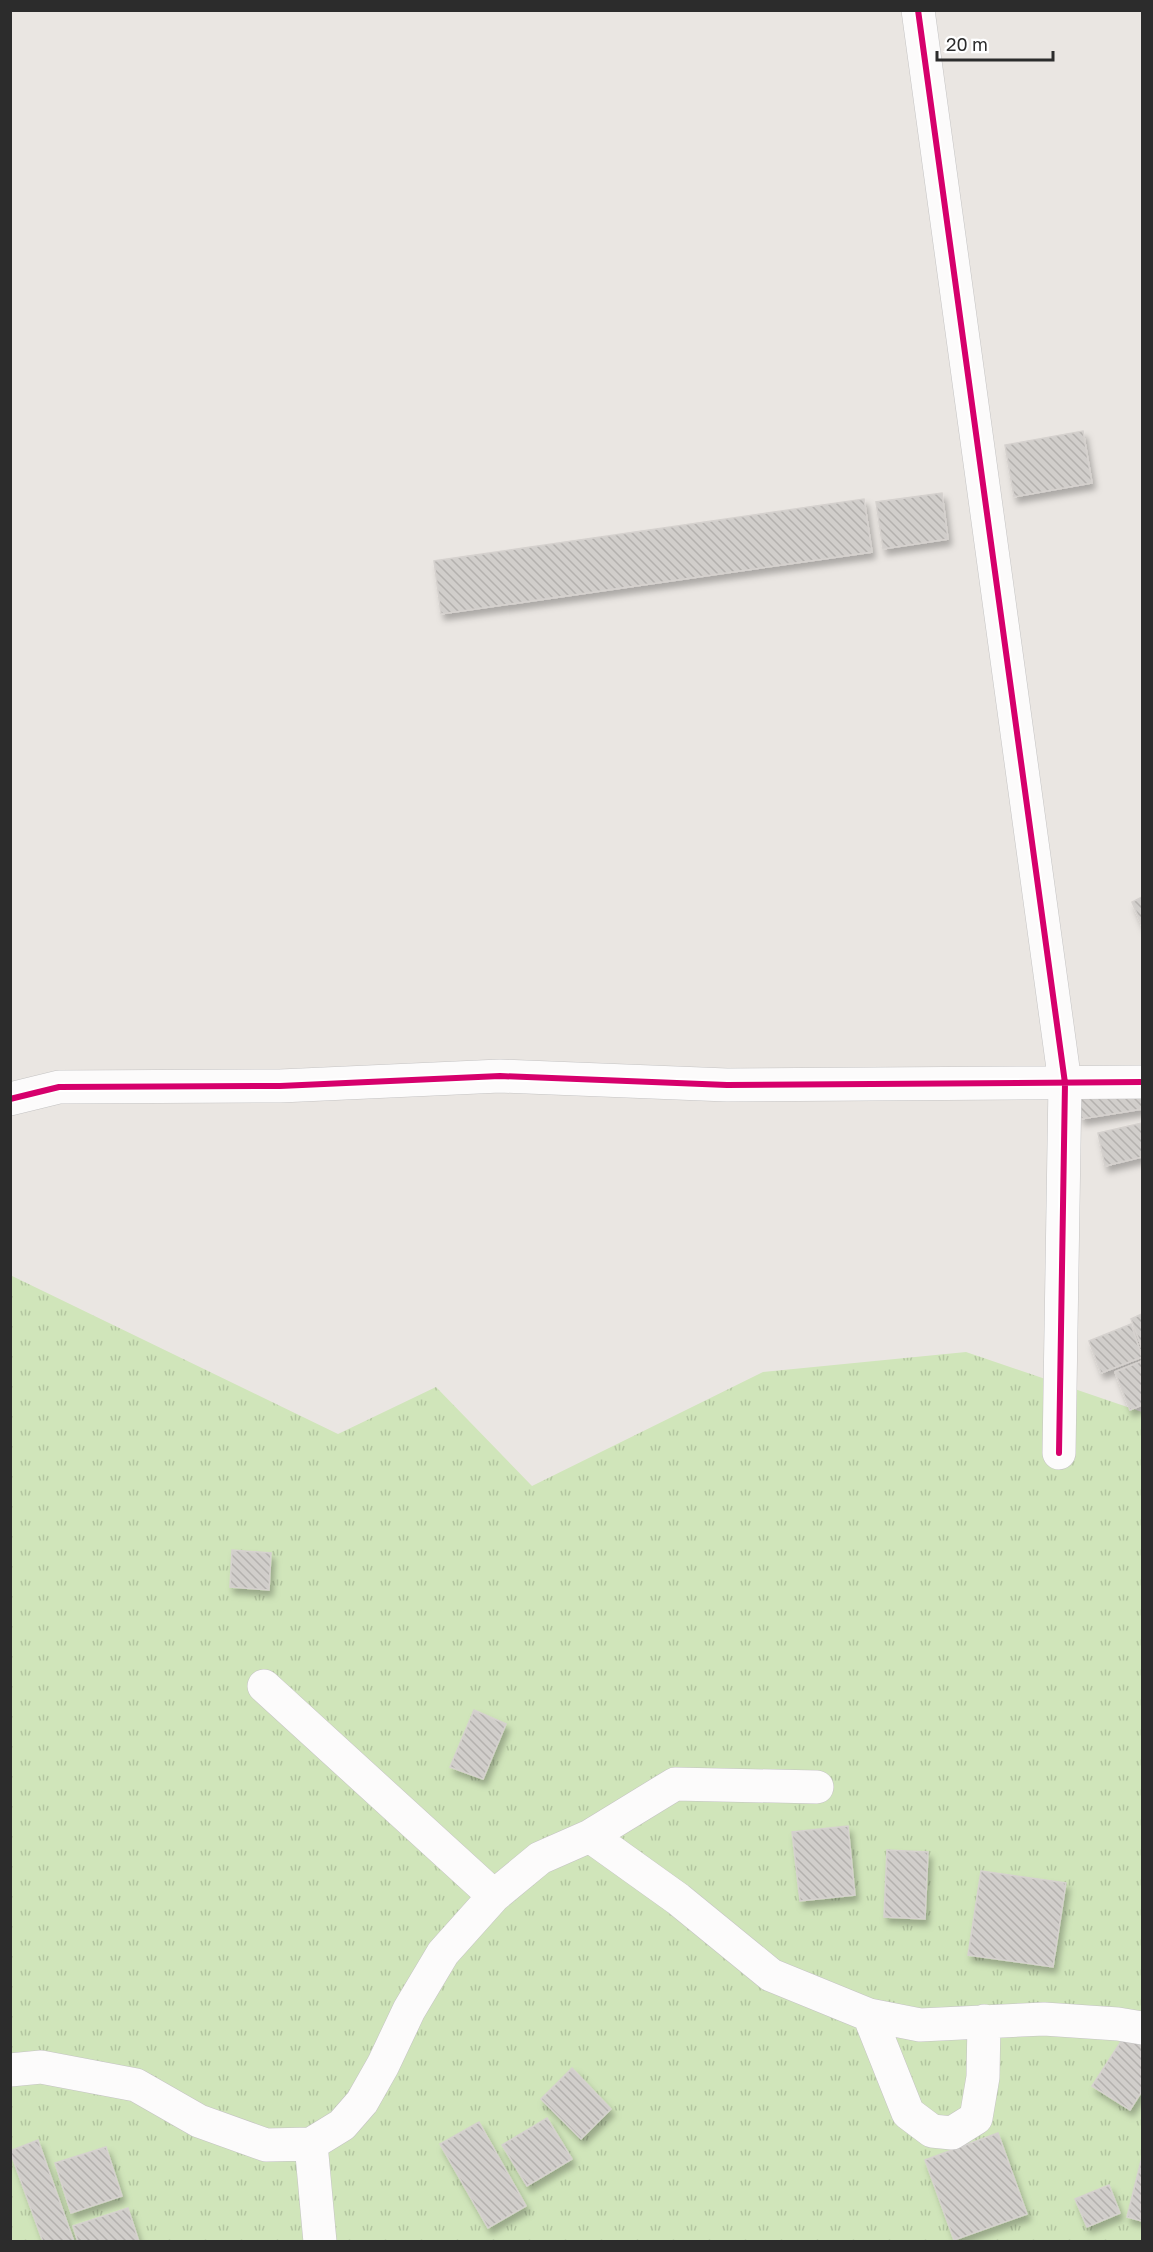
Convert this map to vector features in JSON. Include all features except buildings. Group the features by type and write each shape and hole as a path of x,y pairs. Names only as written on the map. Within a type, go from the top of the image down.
{"street":[{"path":"918,10 1065,1083 1059,1453"},
{"path":"10,1099 59,1087 280,1086 500,1076 728,1085 1143,1082"},
{"path":"264,1686 494,1896"},
{"path":"10,2070 41,2067 136,2085 199,2121 266,2145 311,2144 342,2125 362,2102 383,2065 409,2010 443,1953 494,1896 540,1858 590,1836 675,1784 817,1787"},
{"path":"590,1836 678,1899 771,1975 869,2015 920,2025 1044,2019 1143,2028"},
{"path":"869,2015 908,2113 932,2131 952,2133 976,2118 983,2078 984,2021"},
{"path":"311,2144 320,2241"}],"green space":[{"path":"10,1275 338,1434 436,1387 532,1486 763,1372 966,1352 1142,1412 1142,2241 11,2241"}],"cycle path":[{"path":"918,10 1065,1083 1059,1453"},
{"path":"10,1099 59,1087 280,1086 500,1076 727,1085 1142,1082"}]}
